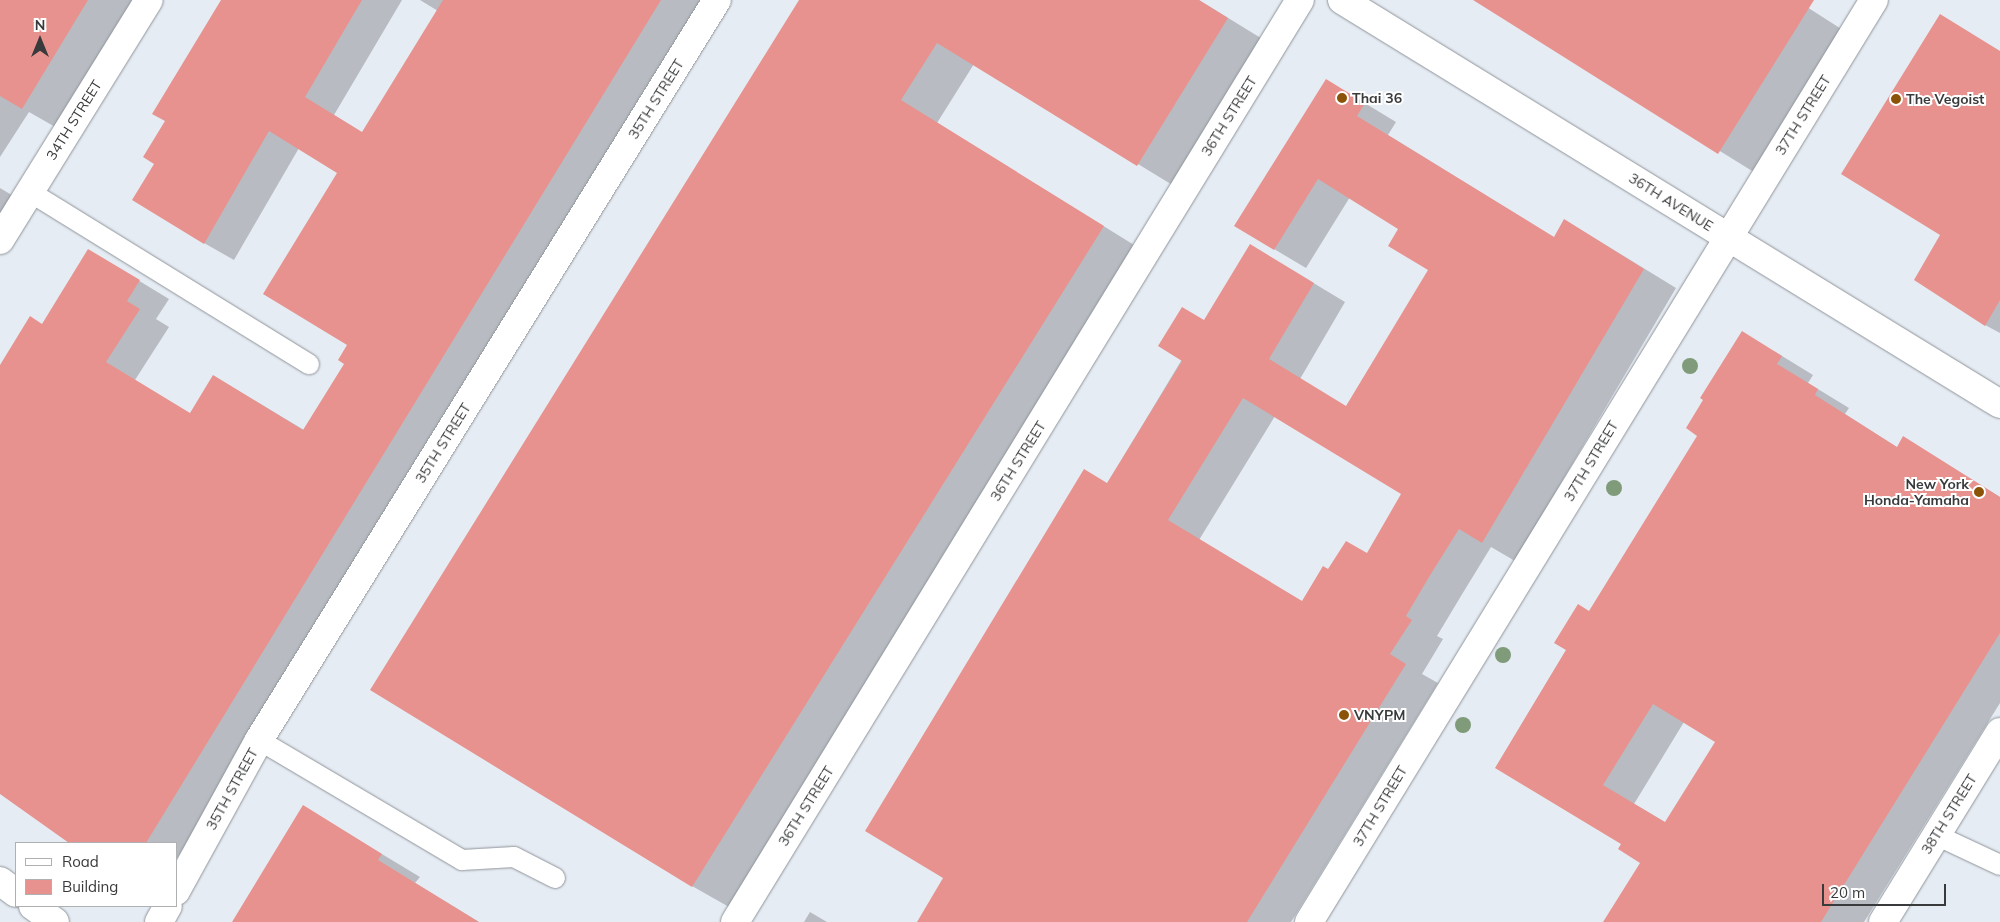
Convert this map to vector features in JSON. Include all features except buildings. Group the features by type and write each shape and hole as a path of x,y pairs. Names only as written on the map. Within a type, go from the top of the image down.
{"street":[{"name":"34TH STREET","path":"0,240 149,0"},
{"name":"35TH STREET","path":"178,887 259,740 718,0"},
{"name":"36TH STREET","path":"735,922 1300,0"},
{"name":"36TH AVENUE","path":"1342,0 2000,404"},
{"name":"37TH STREET","path":"1309,922 1874,0"},
{"name":"38TH STREET","path":"1882,922 2000,732"},
{"path":"0,881 15,892"},
{"path":"34,907 55,922"},
{"path":"159,922 167,907"}],"lane":[{"path":"30,192 309,364"},
{"path":"259,740 462,860 514,857 554,878"},
{"path":"1936,835 2000,865"}],"place":[{"name":"Thai 36","path":"1342,98"},
{"name":"The Vegoist","path":"1896,99"},
{"name":"New York Honda-Yamaha","path":"1979,492"},
{"name":"VNYPM","path":"1344,715"}]}
